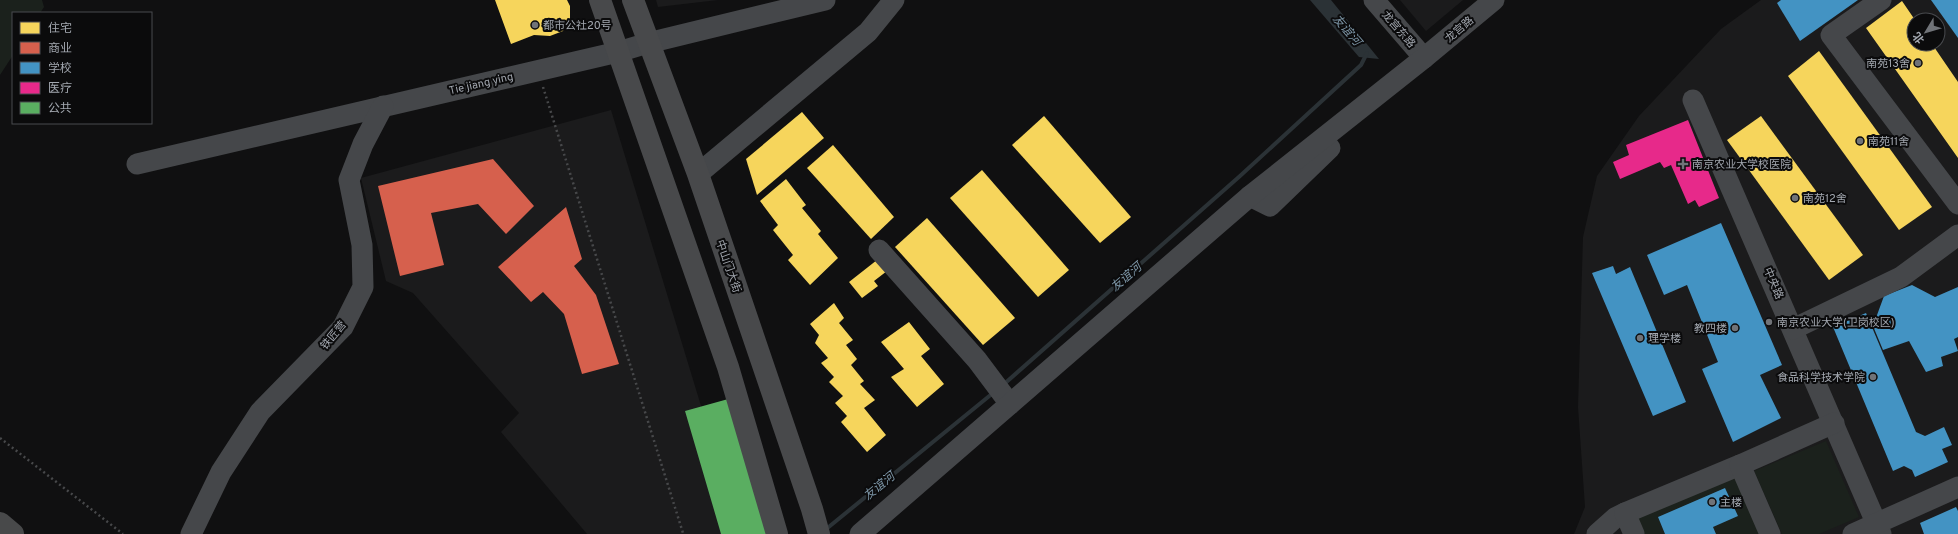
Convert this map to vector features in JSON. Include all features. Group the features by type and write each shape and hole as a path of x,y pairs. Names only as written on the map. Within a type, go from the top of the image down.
{"highway":[{"path":"0,523 13,534"}],"main road":[{"path":"600,0 728,367 777,534"},
{"name":"中山门大街","path":"633,0 698,174 812,508 819,534"}],"street":[{"name":"Tie jiang ying","path":"137,164 618,52 648,43 825,0"},
{"path":"698,174 868,32 894,0"},
{"name":"龙宫东路","path":"1374,0 1424,58"},
{"name":"龙宫路","path":"860,534 1007,400 1250,196 1424,58 1494,0"},
{"path":"1881,0 1831,35 1958,204"},
{"name":"中央路","path":"1693,100 1879,529"},
{"name":"铁匠营","path":"190,534 221,472 260,412 343,327 363,287 362,245 349,180 363,144 384,106"},
{"path":"1793,329 1901,277 1958,235"},
{"path":"879,250 977,360 1007,400"},
{"path":"1597,534 1615,518 1625,513 1740,465 1834,423"},
{"path":"1740,465 1770,534"},
{"path":"1854,534 1879,529 1958,487"},
{"path":"1625,513 1634,534"}],"path":[{"path":"538,70 683,533"},
{"path":"0,438 123,534"}],"shaded area":[{"path":"0,0 42,0 44,7 41,12 12,12 12,57 0,75"},
{"path":"656,0 718,0 658,7"},
{"path":"1400,0 1463,0 1426,31"},
{"name":"南京农业大学(卫岗校区)","path":"1761,0 1958,0 1958,534 1574,534 1585,507 1578,407 1583,237 1597,176 1639,116 1721,29"},
{"path":"611,110 740,534 587,534 501,432 519,413 413,293 386,281 361,178"},
{"path":"1826,441 1859,517 1819,534 1782,534 1754,471"},
{"path":"1738,469 1766,534 1716,534 1713,527 1738,516 1725,488 1658,517 1665,534 1642,534 1633,514"}],"water":[{"path":"1310,0 1331,0 1379,59 1359,57"}],"building: 住宅":[{"name":"都市公社20号","path":"495,0 567,0 570,6 570,18 563,31 550,36 534,35 511,44"},
{"name":"南苑13舍","path":"1902,1 1910,12 1906,12 1906,52 1937,52 1958,82 1958,158 1866,28"},
{"name":"南苑11舍","path":"1819,51 1932,207 1899,230 1788,76"},
{"path":"802,112 824,138 757,195 746,159"},
{"path":"1044,116 1131,217 1100,243 1012,145"},
{"name":"南苑12舍","path":"1761,116 1863,255 1829,280 1727,140"},
{"path":"833,145 894,217 871,239 807,168"},
{"path":"982,170 1069,270 1038,297 950,198"},
{"path":"786,179 806,205 802,208 821,231 818,234 838,258 810,285 788,260 793,255 773,230 778,225 760,201"},
{"path":"927,218 1015,318 983,345 895,247"},
{"path":"877,260 887,271 874,281 878,286 862,298 849,282"},
{"path":"834,303 844,318 839,323 853,340 846,345 857,359 851,365 864,381 860,384 875,400 864,408 886,435 867,452 841,422 847,416 835,403 843,396 829,382 834,377 821,363 828,358 815,343 819,335 810,324"},
{"path":"909,322 930,349 921,356 944,384 917,407 891,377 904,369 881,342"}],"building: 商业":[{"path":"493,159 534,206 506,234 478,204 431,213 444,265 400,276 378,186"},
{"path":"566,207 582,259 574,266 596,295 619,364 582,374 564,314 543,292 531,302 498,267"}],"building: 学校":[{"path":"1781,0 1858,0 1800,41 1777,3"},
{"path":"1931,0 1958,0 1958,38 1946,21 1946,12 1940,12"},
{"name":"教四楼","path":"1721,223 1782,365 1760,375 1781,418 1733,442 1702,369 1718,362 1687,285 1664,295 1647,255"},
{"name":"理学楼","path":"1613,266 1616,274 1630,267 1686,402 1653,416 1592,273"},
{"path":"1912,285 1935,297 1958,287 1958,337 1954,339 1958,351 1941,357 1943,366 1926,372 1909,341 1883,350 1873,326 1884,296"},
{"name":"食品科学技术学院","path":"1866,313 1916,432 1925,436 1944,427 1952,445 1942,449 1948,462 1915,477 1912,470 1904,466 1893,471 1833,327"},
{"name":"主楼","path":"1725,488 1738,516 1713,527 1716,534 1665,534 1658,517"},
{"path":"1956,507 1958,511 1958,534 1924,534 1920,523"}],"building: 医疗":[{"name":"南京农业大学校医院","path":"1688,120 1719,198 1699,207 1695,200 1688,204 1671,165 1664,168 1660,162 1620,179 1613,162 1629,155 1626,145"}],"building: 公共":[{"path":"739,396 779,534 721,534 685,411"}],"waterway":[{"name":"友谊河","path":"1003,385 1240,176 1361,65 1367,53"},
{"name":"友谊河","path":"825,530 993,393"}],"place":[{"name":"都市公社20号","path":"535,25"},
{"name":"南苑13舍","path":"1918,63"},
{"name":"南苑11舍","path":"1860,141"},
{"name":"南京农业大学校医院","path":"1683,164"},
{"name":"南苑12舍","path":"1795,198"},
{"name":"南京农业大学(卫岗校区)","path":"1769,322"},
{"name":"教四楼","path":"1735,328"},
{"name":"理学楼","path":"1640,338"},
{"name":"食品科学技术学院","path":"1873,377"},
{"name":"主楼","path":"1712,502"}]}
